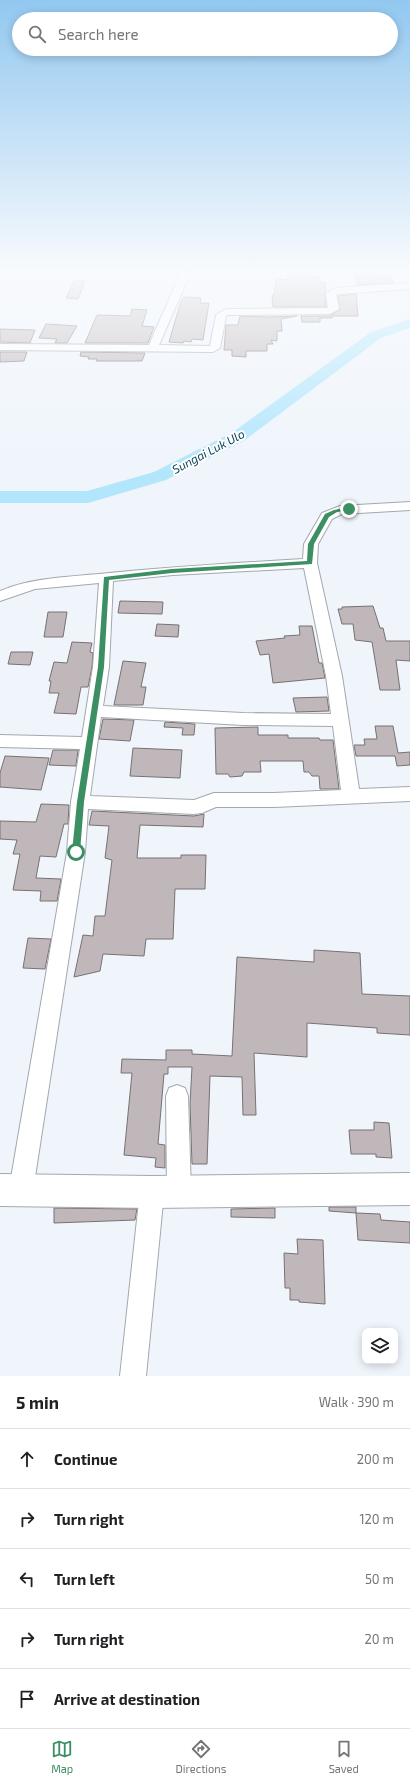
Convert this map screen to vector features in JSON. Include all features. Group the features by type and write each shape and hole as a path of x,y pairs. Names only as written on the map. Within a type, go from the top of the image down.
{"main road":[{"path":"10,1190 166,1191 410,1189"}],"street":[{"path":"153,348 158,336"},
{"path":"0,347 215,348 217,336"},
{"path":"351,796 334,676 310,563 311,544 327,516 331,512 340,510 407,506"},
{"path":"0,596 17,588 35,585 172,571 310,563"},
{"path":"10,1190 76,852 80,802 102,657 106,578"},
{"path":"93,711 243,719 340,720"},
{"path":"0,741 90,743"},
{"path":"80,802 194,808 214,800 274,800 410,794"},
{"path":"133,1376 166,1191 177,1096"}],"building":[{"path":"0,336 33,336 30,343 0,342"},
{"path":"40,336 71,336 67,343 55,343 57,339 39,338"},
{"path":"88,336 151,336 148,343 85,343"},
{"path":"171,336 204,336 203,340 192,339 191,342 184,341 183,343 169,342"},
{"path":"225,336 277,336 277,341 271,340 273,344 267,344 267,351 246,351 246,357 232,356 232,350 224,350"},
{"path":"0,352 27,352 24,361 0,362"},
{"path":"81,352 145,353 142,361 96,361 97,359 88,359 89,357 80,356"},
{"path":"120,601 163,602 162,614 118,613"},
{"path":"373,606 380,628 383,628 386,641 410,641 410,661 396,660 400,690 380,690 372,642 355,640 353,624 342,624 338,609 342,609 342,607"},
{"path":"48,612 67,612 63,637 44,637"},
{"path":"157,624 179,625 178,637 155,636"},
{"path":"299,626 312,626 319,663 322,663 325,678 273,683 269,654 260,655 256,641 300,635"},
{"path":"72,642 92,643 90,652 93,653 92,667 88,687 81,687 76,714 54,713 59,693 49,693 51,681 49,681 54,662 67,663"},
{"path":"11,652 33,652 30,665 8,664"},
{"path":"123,661 146,663 141,687 146,687 143,705 114,705"},
{"path":"327,697 329,711 296,712 293,698"},
{"path":"103,719 134,720 130,741 99,739"},
{"path":"165,722 195,724 194,735 182,735 183,728 164,727"},
{"path":"375,726 393,726 398,753 410,752 410,765 397,766 395,756 356,756 354,745 365,745 364,739 377,739"},
{"path":"258,727 258,735 288,735 288,738 319,738 320,740 333,740 339,789 320,789 319,776 312,776 309,772 304,772 303,761 260,761 261,772 244,772 242,776 230,777 228,774 216,774 215,728"},
{"path":"133,748 182,750 180,778 130,776"},
{"path":"53,750 78,750 76,766 49,765"},
{"path":"5,756 49,758 41,790 0,787 0,773"},
{"path":"41,804 69,805 68,824 64,824 56,857 40,856 36,878 61,879 57,901 40,901 41,891 13,890 20,854 13,854 17,840 0,839 0,821 36,822"},
{"path":"92,811 194,816 204,814 203,827 140,825 137,858 181,858 181,855 206,855 205,889 175,889 173,939 146,939 144,956 103,954 100,971 74,977 83,935 93,936 95,916 105,916 112,860 105,858 109,826 89,825"},
{"path":"28,938 51,939 45,969 23,968"},
{"path":"314,950 360,953 362,994 410,996 410,1035 377,1033 377,1028 307,1023 307,1057 254,1053 256,1115 243,1115 242,1077 210,1076 207,1164 192,1164 190,1104 192,1067 168,1067 168,1074 164,1074 158,1144 165,1145 165,1168 155,1167 156,1158 124,1155 132,1073 121,1073 122,1059 166,1060 166,1050 192,1050 192,1054 232,1056 237,957 314,962"},
{"path":"374,1122 389,1123 392,1158 376,1157 376,1154 351,1154 349,1130 374,1130"},
{"path":"329,1207 356,1207 356,1213 329,1211"},
{"path":"54,1208 137,1209 135,1220 54,1223"},
{"path":"275,1208 275,1218 231,1217 231,1209"},
{"path":"356,1213 380,1214 381,1220 410,1222 410,1243 358,1240"},
{"path":"297,1239 323,1240 325,1304 290,1300 290,1288 285,1288 284,1253 298,1254"}],"waterway":[{"name":"Sungai Luk Ulo","path":"0,497 88,497 160,476 239,436 374,336"}],"route":[{"path":"76,852 80,802 103,651 106,578 172,571 310,563 311,544 327,516 331,512 349,509"}]}
